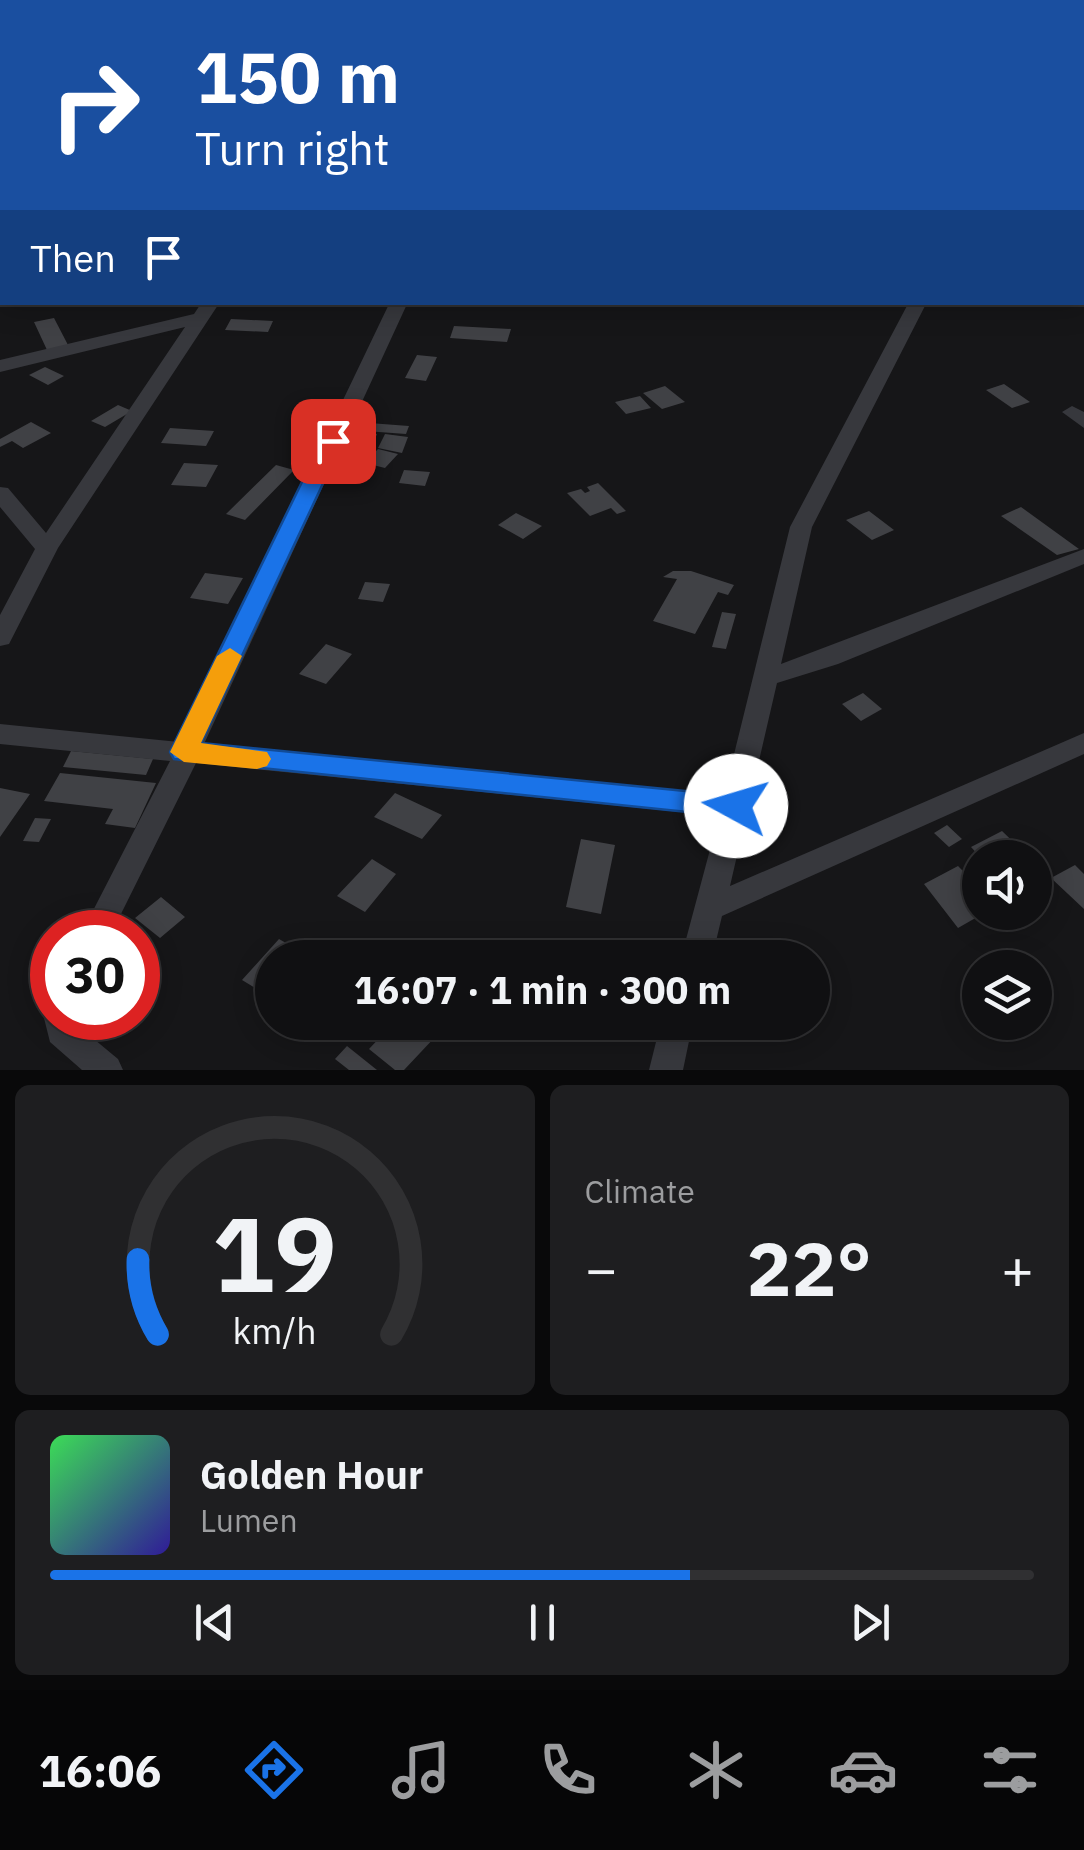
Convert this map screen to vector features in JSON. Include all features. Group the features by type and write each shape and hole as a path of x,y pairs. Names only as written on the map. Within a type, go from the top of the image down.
{"street":[{"path":"108,910 160,810 398,305"},
{"path":"701,940 800,527 916,305"},
{"path":"0,366 205,310"},
{"path":"0,638 48,548 94,485 205,310"},
{"path":"0,492 48,548"},
{"path":"764,678 829,658 1084,556"},
{"path":"0,734 736,806"},
{"path":"711,906 1084,743"},
{"path":"71,1040 106,1070"},
{"path":"666,1070 673,1040"}],"building":[{"path":"54,318 68,345 47,350 34,322"},
{"path":"231,319 273,321 268,332 225,330"},
{"path":"454,326 511,329 507,342 450,338"},
{"path":"417,355 437,357 426,381 405,378"},
{"path":"45,367 64,376 48,385 29,375"},
{"path":"1004,384 1030,402 1012,408 986,390"},
{"path":"665,386 685,402 662,409 643,393"},
{"path":"640,396 651,408 626,414 615,402"},
{"path":"118,405 132,411 105,427 91,421"},
{"path":"31,422 51,433 23,448 12,441 0,447 0,439"},
{"path":"356,422 409,426 406,434 352,430"},
{"path":"170,428 214,431 206,446 161,443"},
{"path":"351,432 377,434 370,451 344,449"},
{"path":"385,434 408,437 402,453 378,448"},
{"path":"378,449 398,454 385,468 365,463"},
{"path":"184,463 218,465 206,487 171,485"},
{"path":"276,465 294,470 245,520 226,514"},
{"path":"404,470 430,472 425,486 399,483"},
{"path":"598,483 626,511 617,514 611,508 590,516 567,493 581,489 585,493 590,491 587,487"},
{"path":"1021,507 1079,549 1057,555 1001,516"},
{"path":"869,511 894,530 872,540 846,520"},
{"path":"516,513 542,526 523,539 498,525"},
{"path":"673,571 691,571 734,585 728,595 718,592 695,634 653,621 677,579 663,577"},
{"path":"205,573 243,578 228,604 190,598"},
{"path":"365,582 390,584 383,602 358,599"},
{"path":"722,612 736,614 726,649 712,647"},
{"path":"326,644 352,654 326,684 299,674"},
{"path":"863,693 882,709 861,721 842,704"},
{"path":"71,751 153,759 146,775 63,767"},
{"path":"60,773 156,783 135,828 105,824 113,809 44,801"},
{"path":"0,788 30,794 0,837"},
{"path":"395,793 442,815 422,839 374,817"},
{"path":"35,818 51,819 39,842 23,841"},
{"path":"947,825 962,839 949,847 934,833"},
{"path":"1002,831 1011,840 985,840"},
{"path":"581,839 615,845 601,914 566,907"},
{"path":"372,859 396,874 365,912 337,896"},
{"path":"1075,865 1084,874 1084,909 1052,879"},
{"path":"958,866 962,870 962,926 958,928 924,884"},
{"path":"161,897 185,917 160,938 160,910 145,910"},
{"path":"255,966 255,988 242,980"},
{"path":"377,1040 432,1040 404,1070 395,1070 369,1049"},
{"path":"347,1046 377,1070 349,1070 335,1059"}],"slow traffic":[{"path":"230,656 184,752 257,759"}],"route":[{"path":"333,441 184,752 736,806"}]}
